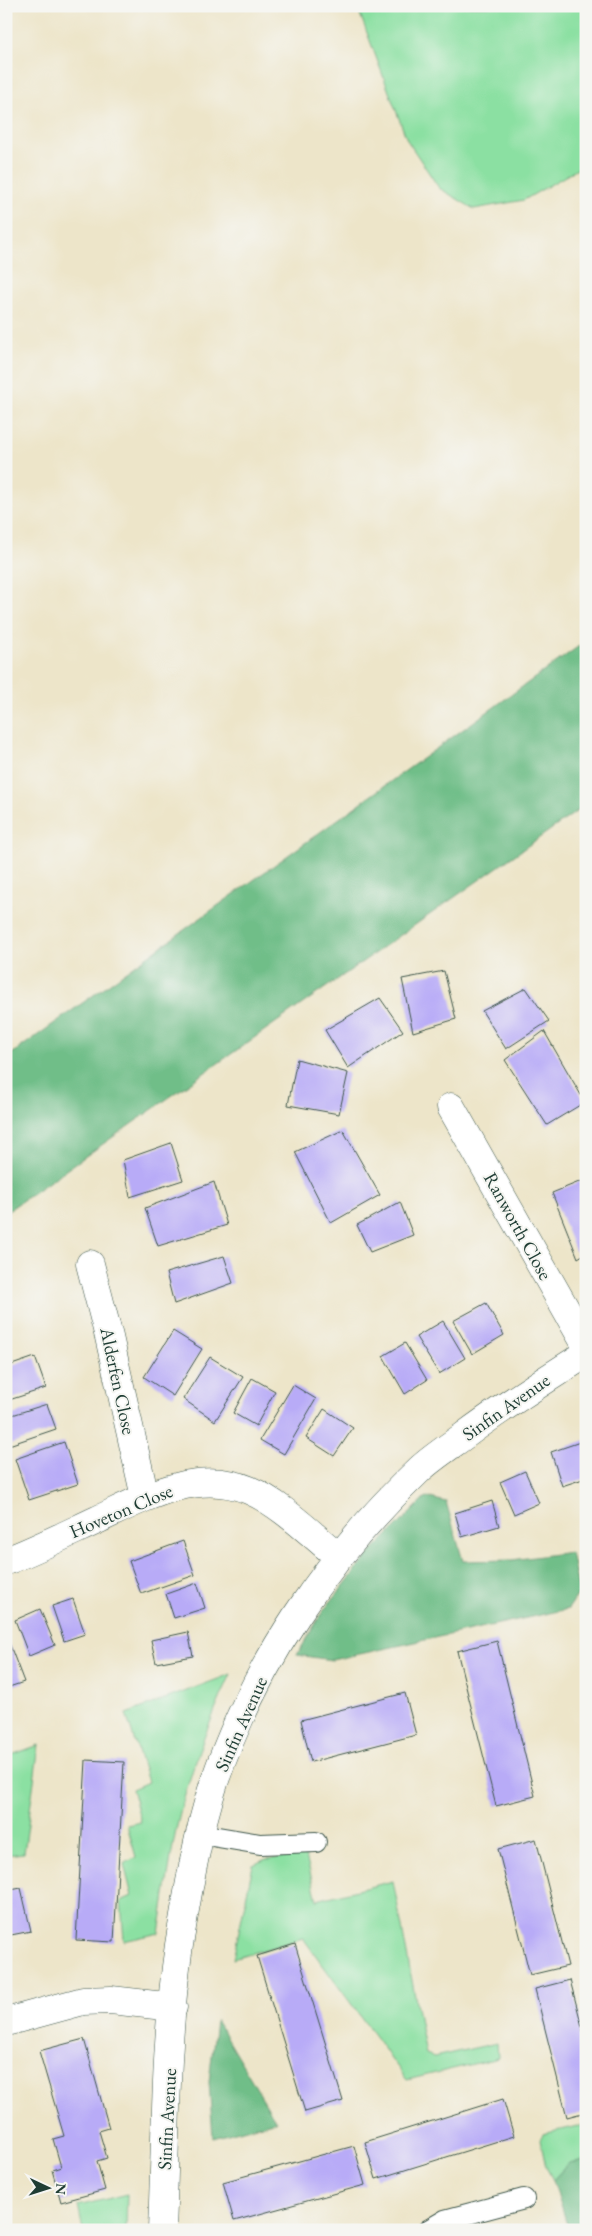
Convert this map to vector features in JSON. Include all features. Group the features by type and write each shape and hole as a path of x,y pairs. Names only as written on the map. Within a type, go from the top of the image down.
{"street":[{"name":"Ranworth Close","path":"451,1107 586,1346"},
{"name":"Alderfen Close","path":"90,1264 109,1337 145,1497"},
{"name":"Sinfin Avenue","path":"162,2230 173,2007 179,1947 200,1834 214,1783 240,1716 294,1619 338,1556 422,1468 508,1402 586,1354"},
{"name":"Hoveton Close","path":"6,1561 145,1497 192,1483 238,1486 263,1498 338,1556"},
{"path":"6,2022 83,2001 111,2000 173,2007"}],"lane":[{"path":"200,1834 260,1844 316,1842"},
{"path":"428,2230 445,2220 524,2199"}],"green space":[{"path":"357,6 586,6 586,164 524,200 474,209 439,188 407,140"},
{"path":"586,641 586,805 6,1212 6,1058"},
{"path":"426,1497 446,1502 463,1561 512,1560 571,1552 579,1593 568,1609 332,1660 297,1655 323,1611 371,1552"},
{"path":"231,1674 199,1750 186,1790 174,1843 159,1933 124,1941 121,1901 132,1896 124,1864 136,1857 127,1825 141,1822 132,1789 148,1782 126,1714"},
{"path":"39,1745 24,1853 6,1855 6,1757"},
{"path":"306,1856 317,1900 393,1881 426,2054 434,2057 497,2043 498,2058 407,2080 303,1938 233,1959 253,1865 266,1859"},
{"path":"216,2020 276,2121 213,2138 209,2082"},
{"path":"586,2124 586,2160 569,2163 553,2180 546,2167 540,2139 543,2134"},
{"path":"586,2160 586,2230 569,2230 553,2180 569,2163"},
{"path":"127,2194 126,2230 83,2230 78,2206"}],"building":[{"path":"444,971 456,1019 413,1032 402,979"},
{"path":"526,988 549,1021 506,1049 482,1011"},
{"path":"380,998 403,1031 348,1068 325,1030"},
{"path":"544,1031 585,1102 547,1125 505,1060"},
{"path":"297,1059 348,1073 339,1114 288,1105"},
{"path":"343,1130 380,1195 331,1223 295,1152"},
{"path":"171,1143 183,1180 130,1197 123,1160"},
{"path":"584,1180 586,1253 578,1258 552,1193"},
{"path":"214,1182 227,1225 158,1246 145,1208"},
{"path":"400,1202 413,1235 370,1252 357,1225"},
{"path":"224,1256 233,1283 174,1304 166,1273"},
{"path":"486,1303 504,1335 472,1354 453,1321"},
{"path":"443,1321 465,1358 439,1374 416,1337"},
{"path":"173,1331 202,1349 173,1396 144,1377"},
{"path":"405,1343 427,1380 405,1394 383,1356"},
{"path":"35,1357 46,1388 6,1401 6,1367"},
{"path":"210,1357 243,1377 215,1421 183,1399"},
{"path":"252,1378 275,1391 256,1426 233,1413"},
{"path":"293,1385 316,1399 284,1454 260,1440"},
{"path":"47,1404 56,1429 6,1446 6,1417"},
{"path":"324,1409 353,1428 334,1456 306,1438"},
{"path":"586,1440 586,1478 562,1486 551,1452"},
{"path":"64,1442 78,1484 29,1500 15,1459"},
{"path":"525,1471 539,1503 514,1514 500,1482"},
{"path":"492,1501 499,1526 462,1537 455,1513"},
{"path":"183,1541 195,1575 141,1594 129,1561"},
{"path":"197,1583 205,1608 174,1618 166,1594"},
{"path":"73,1599 85,1634 64,1641 52,1606"},
{"path":"40,1609 55,1645 29,1656 15,1620"},
{"path":"188,1632 193,1656 156,1663 151,1640"},
{"path":"6,1635 24,1682 6,1688"},
{"path":"497,1641 535,1796 496,1806 457,1651"},
{"path":"405,1693 416,1735 311,1762 301,1720"},
{"path":"86,1760 124,1762 114,1942 76,1940"},
{"path":"536,1839 568,1966 530,1975 498,1849"},
{"path":"21,1888 31,1931 6,1936 6,1891"},
{"path":"295,1944 343,2101 305,2112 257,1956"},
{"path":"570,1980 586,2042 586,2112 567,2117 535,1989"},
{"path":"84,2039 109,2128 99,2131 107,2158 97,2161 105,2190 61,2202 52,2170 61,2167 53,2139 64,2136 39,2051"},
{"path":"503,2099 514,2136 376,2179 365,2142"},
{"path":"354,2146 365,2185 234,2221 223,2182"}]}
